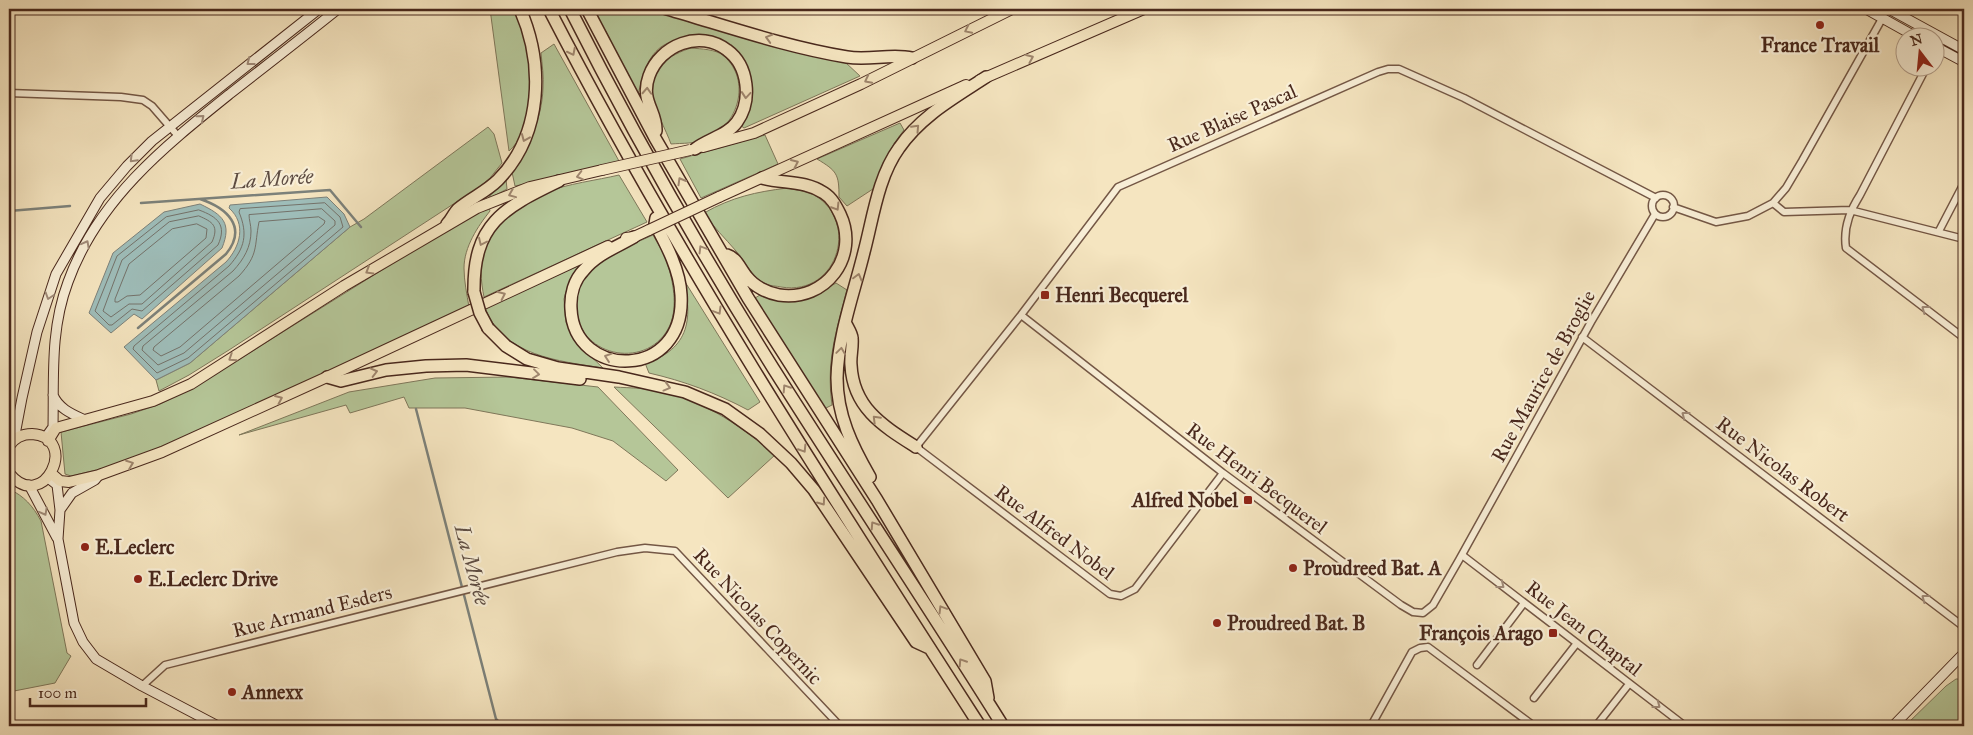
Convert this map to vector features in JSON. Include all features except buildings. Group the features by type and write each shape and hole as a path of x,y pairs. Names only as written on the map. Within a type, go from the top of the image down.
{"highway":[{"path":"447,224 458,210 499,179 513,161 524,141 532,120 536,91 535,57 520,9"},
{"path":"549,9 657,209 760,381 980,726"},
{"path":"570,9 609,86 667,190 763,351 1003,726"},
{"path":"587,9 655,138 722,254 877,500 986,681 988,703"},
{"path":"667,9 816,51 850,58 878,58 900,55 912,58"},
{"path":"655,138 656,125 646,94 649,77 657,60 670,48 687,41 708,42 727,49 741,65 746,84 745,103 737,123 726,132 693,149"},
{"path":"877,500 873,480 847,433 840,409 837,378 846,324 884,178 897,150 914,128 927,116 986,77"},
{"path":"722,254 733,257 748,279 762,290 780,295 799,295 818,289 832,277 842,263 846,242 844,222 836,205 812,186 794,182 776,182 762,178"},
{"path":"559,181 518,202 490,226 479,246 474,269 474,292 480,313 488,328 506,346 527,359 558,368 620,376 685,392 725,409 760,434 791,463 814,490 916,642 929,648"},
{"path":"634,236 589,264 582,271 574,286 570,301 572,322 580,338 600,355 619,361 640,360 661,350 672,338 680,319 681,294 678,278 656,224 657,209"},
{"path":"846,324 852,337 850,364 852,380 863,404 880,424 916,447"},
{"path":"327,377 341,381 386,370 466,365 606,381 620,376"}],"main road":[{"path":"12,443 37,332 56,274 100,198 127,166 169,126 318,9"},
{"path":"46,440 53,427 53,355 56,329 68,282 88,239 104,214 154,157 338,9"},
{"path":"46,440 56,428 153,401 191,384 344,286 477,208 515,192 754,133 861,84 1012,9"},
{"path":"50,476 65,482 99,475 162,452 624,239 649,230 986,77 1144,9"},
{"path":"1866,9 1886,11 1964,50"},
{"path":"1886,11 1906,28"},
{"path":"1946,53 1964,62"},
{"path":"53,395 56,402 67,412 85,420"},
{"path":"9,474 18,482 29,485 42,482 50,476 56,460 52,446 46,440 29,434 12,443"},
{"path":"60,510 72,493 95,480 99,475"},
{"path":"50,476 57,485 60,510 58,539 74,623 83,642 96,659 142,686 218,726"},
{"path":"29,485 58,539"},
{"path":"1893,726 1964,653"}],"street":[{"path":"1673,207 1716,222 1748,216 1773,203 1786,188 1802,161 1886,11"},
{"name":"Rue Blaise Pascal","path":"916,447 1021,315 1118,187 1388,69 1399,69 1464,98 1656,198"},
{"path":"1921,78 1860,195 1850,210 1844,236 1846,248 1964,338"},
{"path":"9,92 121,97 143,100 152,106 178,136"},
{"path":"1939,231 1964,183"},
{"path":"1663,196 1670,198 1673,207 1668,216 1661,217 1655,214 1652,205 1656,198 1663,196"},
{"path":"1773,203 1784,212 1850,210 1939,231 1964,239"},
{"name":"Rue Maurice de Broglie","path":"1462,555 1582,337 1655,214"},
{"name":"Rue Henri Becquerel","path":"1021,315 1223,473 1413,612 1423,614 1433,605 1462,555"},
{"name":"Rue Nicolas Robert","path":"1582,337 1964,627"},
{"name":"Rue Alfred Nobel","path":"916,447 1110,594 1121,596 1135,590 1223,473"},
{"name":"Rue Nicolas Copernic","path":"498,581 617,552 645,548 675,551 840,726"},
{"name":"Rue Jean Chaptal","path":"1462,555 1684,726"},
{"name":"Rue Armand Esders","path":"142,686 165,665 498,581"},
{"path":"1477,665 1524,602"},
{"path":"1534,698 1577,642"},
{"path":"1371,726 1412,652 1428,647 1534,726"},
{"path":"1596,726 1629,684"}],"green space":[{"path":"490,9 515,9 526,38 530,56 532,80 529,107 522,132 509,151"},
{"path":"594,9 645,9 845,62 860,76 744,128 740,125 743,60 687,36 664,45 653,54 646,66 638,94"},
{"path":"554,44 619,161 598,168 515,186 512,172 529,142 540,111 543,84 541,53"},
{"path":"691,48 704,49 721,54 733,66 738,78 738,102 733,114 717,133 698,142 671,144 657,112 651,94 651,85 653,77 662,64 676,54"},
{"path":"900,123 904,130 894,143 887,157 876,187 847,206 839,197 836,174 817,159"},
{"path":"488,127 494,134 502,163 490,178 478,188 229,350 159,391 156,380 190,363 350,227 364,219"},
{"path":"765,135 778,164 701,198 680,159"},
{"path":"619,175 647,222 484,297 481,272 483,247 493,230 501,222 529,201 547,192 573,184"},
{"path":"506,179 507,189 486,200"},
{"path":"787,188 810,193 826,204 835,219 839,235 837,252 830,268 818,280 801,287 781,287 768,285 761,281 753,274 704,213 744,196"},
{"path":"489,207 490,211 472,237 466,252 464,278 469,307 156,450 117,465 71,476 65,474 61,432 131,414 160,404 198,385 409,253"},
{"path":"653,235 666,258 673,285 674,310 670,325 660,339 647,349 633,353 617,353 602,348 590,339 580,326 576,304 580,285 588,273 602,261 618,251"},
{"path":"582,264 568,285 564,299 566,322 578,344 603,368 551,359 534,353 505,337 493,324 485,308"},
{"path":"682,277 760,402 748,410 700,388 649,373 645,363 671,350 680,340 685,330 688,305"},
{"path":"836,283 847,290 831,360 830,389 832,405 824,409 755,298 760,295 782,300 800,300 808,298"},
{"path":"509,377 598,387 678,470 666,481 613,441 572,428 465,408 409,408 404,397 350,413 346,405 239,435 349,392 435,378"},
{"path":"614,387 659,391 710,409 750,435 775,455 728,498"},
{"path":"9,489 28,502 41,521 67,653 71,656 55,683 9,692"},
{"path":"1956,679 1964,679 1964,726 1905,726 1946,686"}],"water":[{"path":"327,197 344,214 350,227 190,363 156,380 124,347 231,256 238,243 240,228 235,214 229,208 230,205"},
{"path":"200,204 215,212 223,221 226,232 222,248 142,319 134,314 111,333 89,313 113,253 164,212"}],"waterway":[{"name":"La Morée","path":"141,203 330,190 361,227"},
{"name":"La Morée","path":"138,328 226,254 232,244 235,227 231,220 219,208 200,199"},
{"name":"La Morée","path":"9,211 70,206"},
{"name":"La Morée","path":"416,409 496,719 503,726"}],"place":[{"name":"France Travail","path":"1820,25"},
{"name":"Henri Becquerel","path":"1045,295"},
{"name":"Alfred Nobel","path":"1248,500"},
{"name":"E.Leclerc","path":"85,547"},
{"name":"Proudreed Bat. A","path":"1293,568"},
{"name":"E.Leclerc Drive","path":"138,579"},
{"name":"Proudreed Bat. B","path":"1217,623"},
{"name":"François Arago","path":"1553,633"},
{"name":"Annexx","path":"232,692"}]}
